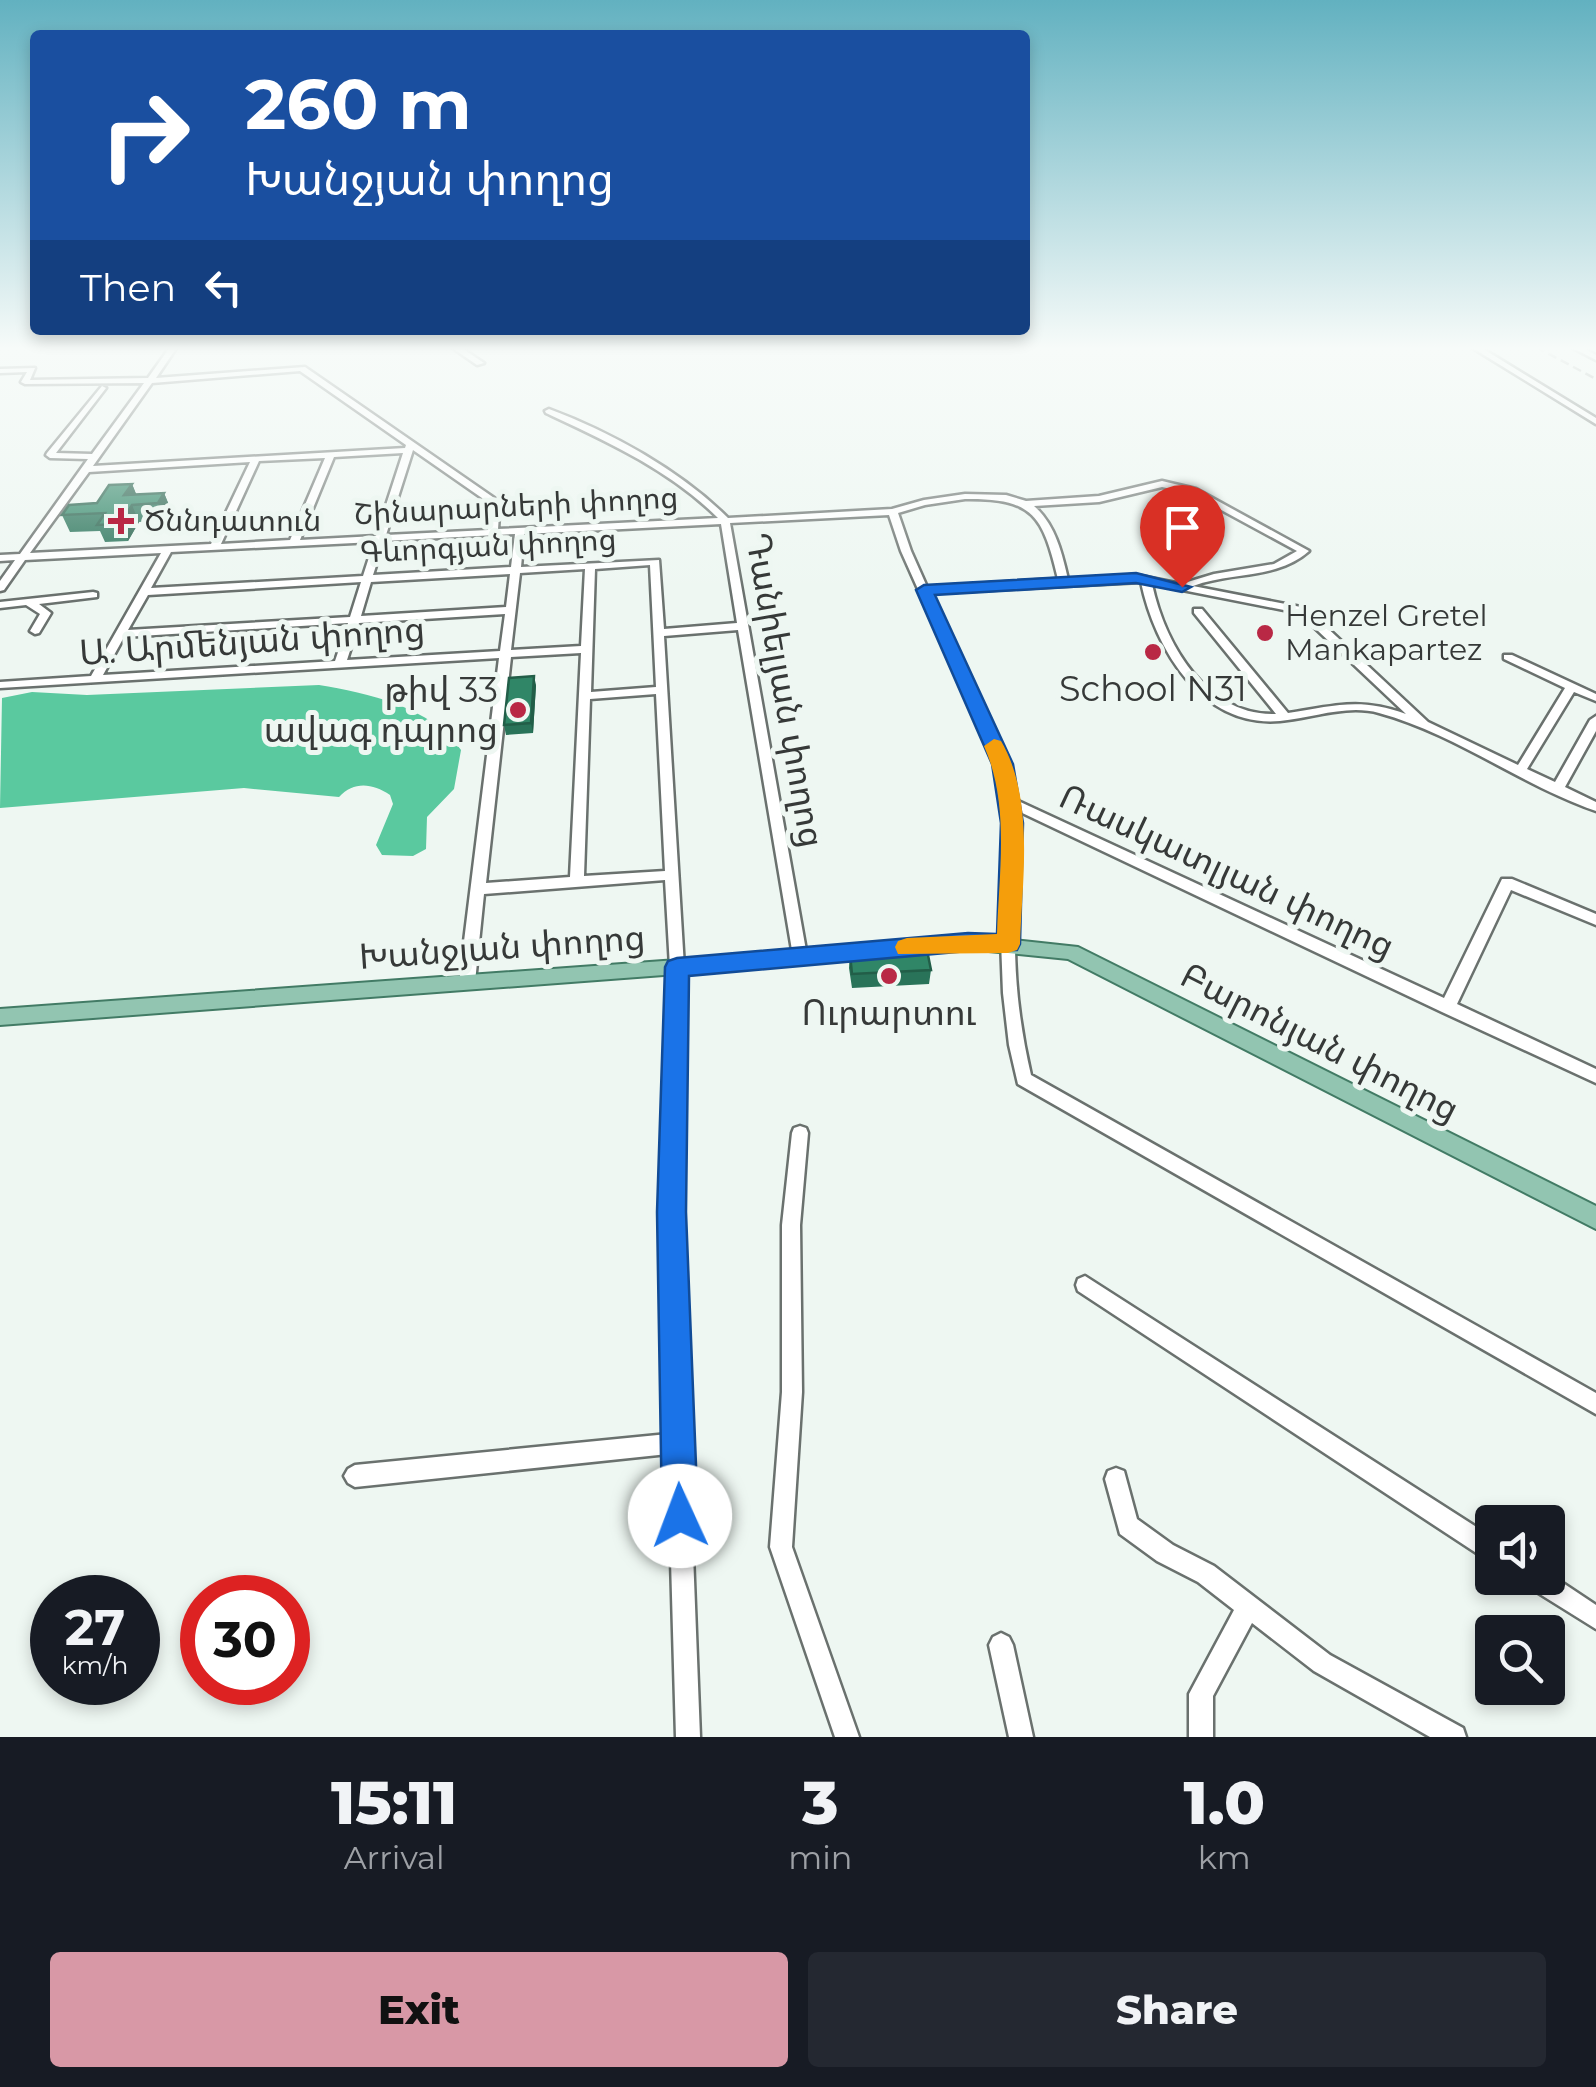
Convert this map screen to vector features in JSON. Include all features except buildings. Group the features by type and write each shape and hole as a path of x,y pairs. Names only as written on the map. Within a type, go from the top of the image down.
{"main road":[{"name":"Խանջյան փողոց","path":"0,1017 968,942 1008,944"},
{"name":"Բարոնյան փողոց","path":"1008,944 1071,952 1596,1218"}],"street":[{"path":"70,428 50,454 94,457"},
{"path":"0,588 115,428"},
{"path":"383,428 497,504 493,532"},
{"name":"Դանիելյան փողոց","path":"586,428 708,500 725,520 800,956"},
{"path":"86,469 409,447"},
{"path":"340,664 409,447"},
{"path":"294,542 330,454"},
{"path":"215,547 256,459"},
{"name":"Շինարարների փողոց","path":"0,558 893,512 918,500 993,497 1027,504 1098,498 1162,484 1193,491 1304,551 1290,565 1201,578 1182,587"},
{"path":"1027,504 1040,514 1064,582"},
{"name":"Ռասկատլյան փողոց","path":"893,512 1002,764 1008,801 1596,1076"},
{"path":"467,982 520,530"},
{"path":"96,678 168,549"},
{"name":"Գևորգյան փողոց","path":"144,592 655,562 659,633"},
{"path":"577,882 590,565"},
{"path":"1146,580 1148,595 1172,652 1204,690 1240,713 1284,716 1372,708 1424,725 1596,807"},
{"path":"924,590 1146,580 1302,610 1424,725"},
{"path":"0,604 93,595"},
{"path":"30,603 46,613 35,631"},
{"path":"120,634 512,610"},
{"path":"1198,611 1284,716"},
{"path":"688,1737 672,1212 677,967 659,633 743,626"},
{"name":"Ա. Արմենյան փողոց","path":"0,685 586,649"},
{"path":"1508,657 1596,698"},
{"path":"1520,771 1572,686"},
{"path":"584,696 662,690"},
{"path":"1558,790 1596,720"},
{"path":"1008,801 1012,823 1008,944 1012,1025 1024,1079 1596,1404"},
{"path":"478,888 672,875"},
{"path":"1447,1008 1507,882 1596,920"},
{"path":"800,1133 791,1225 792,1392 782,1547 847,1737"},
{"path":"1085,1284 1475,1539"},
{"path":"355,1476 677,1443"},
{"path":"1116,1480 1128,1526 1206,1574 1322,1663 1454,1737"},
{"path":"1560,1595 1596,1618"},
{"path":"1201,1737 1201,1694 1248,1608"},
{"path":"1001,1645 1021,1737"}],"green space":[{"path":"319,685 397,704 433,723 461,750 454,789 427,817 426,849 413,856 382,855 376,845 393,804 390,795 363,786 351,788 339,797 244,788 0,808 2,698 32,692 87,695"}],"slow traffic":[{"path":"907,947 968,942 1008,944 1012,823 1002,764 994,746"}],"place":[{"name":"Ծննդատուն","path":"121,521"},
{"name":"Henzel Gretel Mankapartez","path":"1265,633"},
{"name":"School N31","path":"1153,652"},
{"name":"թիվ 33 ավագ դպրոց","path":"518,710"},
{"name":"Ուրարտու","path":"889,976"}],"route":[{"path":"680,1516 672,1212 677,967 968,942 1008,944 1012,823 1002,764 924,590 1136,578 1182,587"}]}
